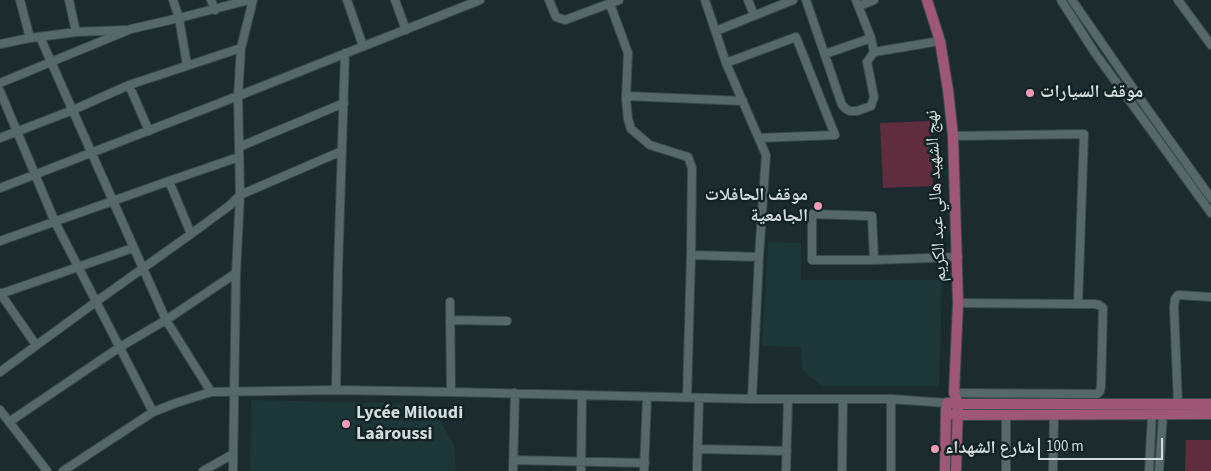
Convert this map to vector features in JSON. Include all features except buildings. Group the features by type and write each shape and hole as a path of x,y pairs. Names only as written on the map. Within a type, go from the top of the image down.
{"main road":[{"name":"نهج الشهيد هالي عبد الكريم","path":"927,0 940,41 953,136 958,257 954,392"},
{"path":"945,471 947,403 954,392"},
{"path":"954,392 958,404 956,471"},
{"path":"947,403 1211,404"},
{"path":"946,414 1211,414"}],"street":[{"path":"20,0 30,38"},
{"path":"69,0 76,32"},
{"path":"173,0 179,18 187,65"},
{"path":"211,0 215,10"},
{"path":"0,83 131,30 249,0"},
{"path":"233,471 236,391 236,273 240,195 238,96 241,48 253,0"},
{"path":"346,0 363,46"},
{"path":"395,0 406,30"},
{"path":"0,188 480,0"},
{"path":"549,0 556,16 565,20 600,3 610,4 619,0"},
{"path":"748,0 754,16"},
{"path":"716,31 793,0"},
{"path":"806,0 842,105 850,111 857,111 871,106 874,97 867,62 874,52 940,41"},
{"path":"874,0 857,3 874,52"},
{"path":"1061,0 1095,53 1211,213"},
{"path":"1072,0 1211,198"},
{"path":"1178,0 1211,45"},
{"path":"707,1 726,63 766,154 752,399"},
{"path":"610,4 628,53 626,96 631,129 650,145 688,157 692,168 687,398"},
{"path":"0,44 76,32 131,30"},
{"path":"40,37 166,320 211,392"},
{"path":"726,63 796,37 835,135 759,138"},
{"path":"825,54 870,38"},
{"path":"0,138 73,110 129,85 241,48"},
{"path":"336,390 345,53"},
{"path":"129,85 148,131"},
{"path":"0,91 55,222 153,412"},
{"path":"626,96 743,101"},
{"path":"239,146 344,104"},
{"path":"953,136 1084,134 1078,304"},
{"path":"0,372 229,206 240,195 342,151"},
{"path":"0,241 239,157"},
{"path":"169,181 191,234"},
{"path":"874,260 872,216 812,214 812,260 874,260 958,257"},
{"path":"36,345 0,293 134,248"},
{"path":"691,255 759,257"},
{"path":"9,422 120,347 166,320 236,273"},
{"path":"1178,404 1175,299 1178,295 1211,297"},
{"path":"450,302 450,392"},
{"path":"954,392 1097,394 1101,386 1103,308 1094,304 958,303"},
{"path":"450,320 507,321"},
{"path":"63,471 153,412 211,392 336,390 515,392 687,398 891,399 947,403"},
{"path":"513,471 515,392"},
{"path":"581,471 582,395"},
{"path":"513,460 581,462 645,467 647,397"},
{"path":"697,471 699,398"},
{"path":"786,471 788,399"},
{"path":"842,471 843,399"},
{"path":"891,399 891,471"},
{"path":"932,402 946,414"},
{"path":"0,410 47,471"},
{"path":"1006,415 1006,471"},
{"path":"1052,471 1054,415"},
{"path":"1149,471 1152,415"},
{"path":"1159,471 1163,415"},
{"path":"698,449 787,451"},
{"path":"203,471 233,454"}],"shaded area":[{"path":"930,121 933,186 883,188 880,123"},
{"path":"768,242 801,243 801,280 942,280 939,386 822,386 802,370 801,347 762,346"},
{"name":"Lycée Miloudi Laâroussi","path":"251,400 429,404 454,444 456,471 250,471"},
{"path":"1186,440 1211,440 1211,471 1185,471"}],"place":[{"name":"موقف السيارات","path":"1030,93"},
{"name":"موقف الحافلات الجامعية","path":"818,206"},
{"name":"Lycée Miloudi Laâroussi","path":"346,424"},
{"name":"شارع الشهداء","path":"935,449"}]}
